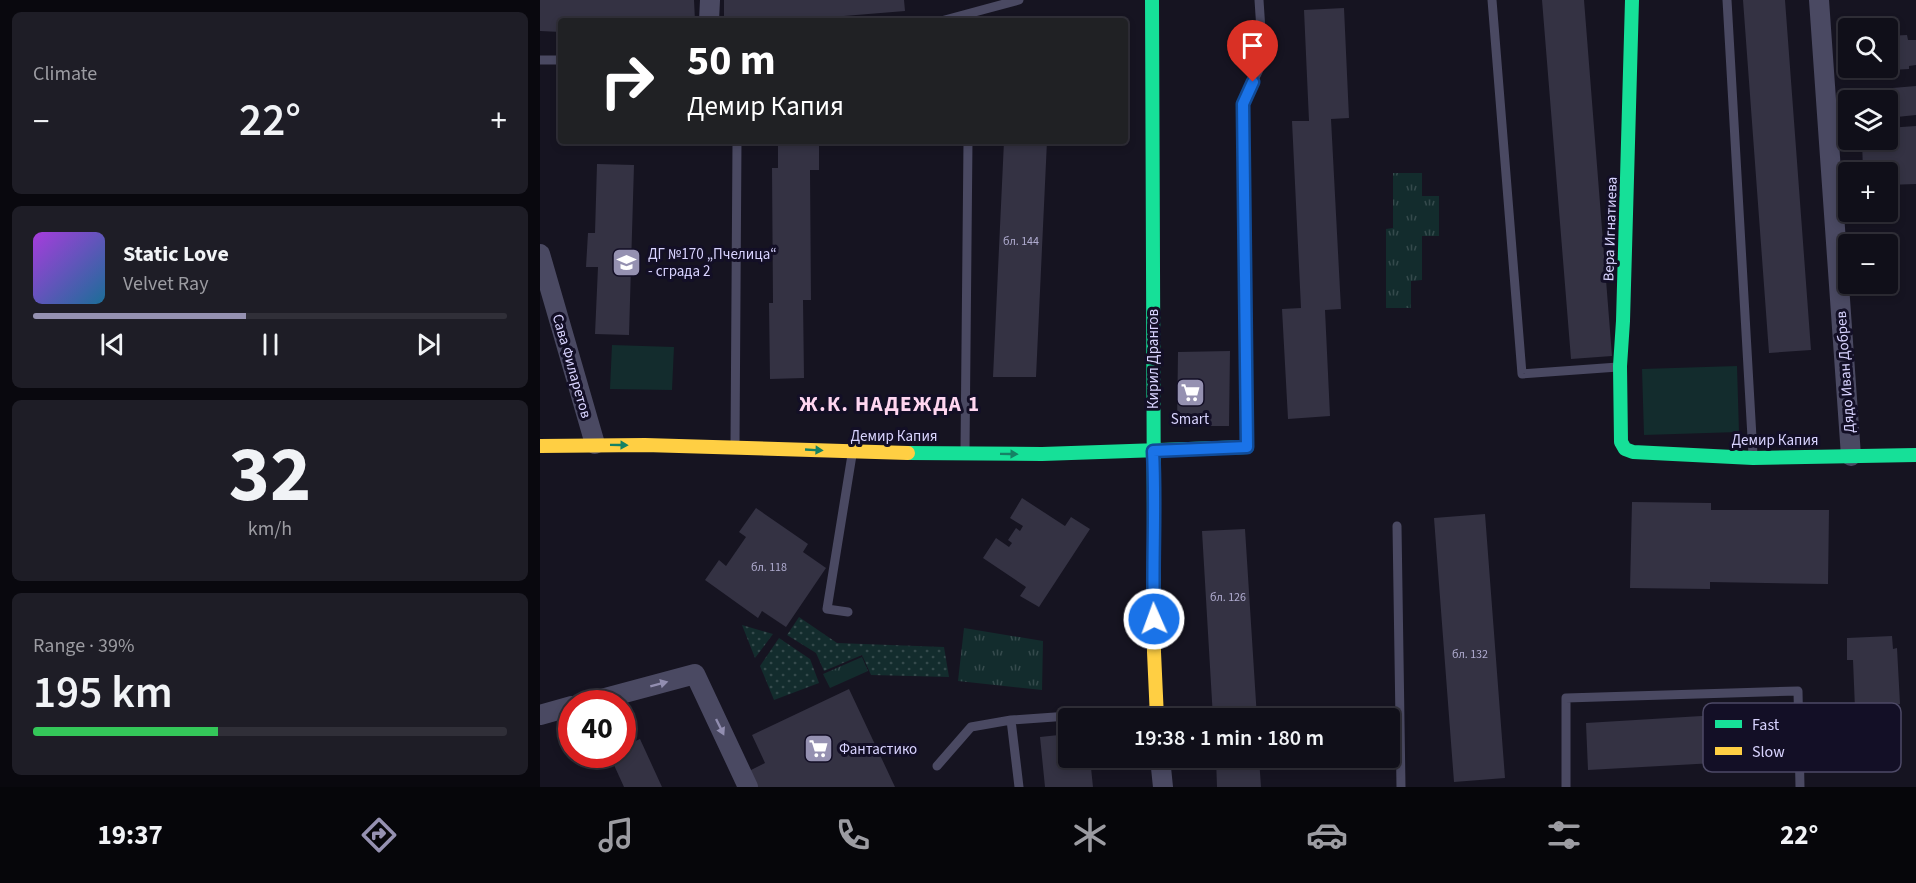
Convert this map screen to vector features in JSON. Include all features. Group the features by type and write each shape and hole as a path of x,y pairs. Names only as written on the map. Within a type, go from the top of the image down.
{"street":[{"path":"709,18 710,0"},
{"name":"Кирил Дрангов","path":"1152,0 1155,484 1152,574 1156,708"},
{"name":"Вера Игнатиева","path":"1632,0 1620,366 1621,441 1625,448 1633,452"},
{"name":"Дядо Иван Добрев","path":"1819,0 1851,456"},
{"name":"Сава Филаретов","path":"540,254 595,444"},
{"name":"Демир Капия","path":"540,446 595,444 853,452 1042,454 1247,447"},
{"name":"Демир Капия","path":"1633,452 1754,458 1916,455"},
{"path":"635,690 695,674 748,787"},
{"path":"540,715 558,710"},
{"path":"1161,768 1163,787"}],"lane":[{"path":"970,17 1018,0"},
{"path":"1247,447 1243,104 1263,61 1259,0"},
{"path":"1492,0 1522,374 1620,366"},
{"path":"1727,0 1754,458"},
{"path":"540,60 558,60"},
{"path":"735,447 737,144"},
{"path":"964,453 968,144"},
{"path":"848,612 827,609 853,452"},
{"path":"1397,526 1401,787"},
{"path":"1566,787 1566,698 1798,691 1798,703"},
{"path":"937,766 970,727 1011,720 1058,718"},
{"path":"1011,720 1019,787"},
{"path":"1800,772 1800,787"}],"green space":[{"path":"1393,173 1422,173 1422,196 1439,196 1439,236 1422,236 1422,280 1411,281 1411,308 1386,308 1386,229 1393,228"},
{"path":"612,345 674,347 672,390 610,389"},
{"path":"1737,366 1739,432 1644,435 1642,369"},
{"path":"799,617 837,643 944,647 949,677 871,675 862,655 824,671 816,653 787,635"},
{"path":"742,625 773,634 755,658"},
{"path":"964,628 1043,641 1042,690 958,681"},
{"path":"779,638 810,659 819,683 774,700 760,666"},
{"path":"862,657 868,671 830,688 823,674"}],"building":[{"path":"540,0 694,0 695,18 558,18 558,32 540,31"},
{"path":"724,0 904,0 905,11 820,18 724,18"},
{"path":"1542,0 1584,0 1612,356 1571,359"},
{"path":"1743,0 1785,0 1811,350 1769,353"},
{"path":"1344,8 1349,118 1331,119 1341,309 1325,310 1330,416 1288,419 1282,309 1301,308 1292,121 1309,121 1304,10"},
{"path":"1898,35 1907,35 1908,40 1916,40 1916,65 1909,66 1909,69 1898,70"},
{"path":"1916,86 1916,115 1898,117 1898,90 1869,90"},
{"path":"1916,126 1916,184 1898,185 1898,162 1863,162 1862,150 1898,150 1898,127"},
{"path":"778,144 819,144 819,170 810,170 811,300 803,300 804,378 770,379 769,303 773,303 772,168 778,168"},
{"path":"1004,144 1047,144 1036,377 993,377"},
{"path":"597,164 634,165 629,335 595,334 598,267 586,267 588,233 595,233"},
{"path":"1230,351 1229,426 1177,426 1178,352"},
{"path":"1022,498 1065,526 1071,517 1090,529 1039,607 1020,596 1026,587 983,558 996,538 1009,547 1012,543 1008,540 1016,528 1020,531 1023,526 1010,518"},
{"path":"1632,502 1711,503 1711,510 1829,510 1828,584 1710,582 1710,589 1630,588"},
{"path":"756,508 808,544 803,552 826,568 786,627 762,611 758,618 705,580 719,560 726,566 746,537 739,532"},
{"path":"1485,514 1505,778 1454,782 1434,518"},
{"path":"1245,529 1256,708 1212,708 1202,531"},
{"path":"1892,636 1893,649 1897,648 1900,703 1855,703 1853,660 1847,660 1847,638"},
{"name":"Фантастико","path":"849,689 895,787 757,787 749,771 765,763 752,735"},
{"path":"1703,716 1703,764 1588,770 1586,723"},
{"path":"1058,735 1058,768 1091,768 1093,787 1045,787 1040,737"},
{"path":"640,739 662,787 624,787 615,768 636,768 636,741"},
{"path":"1216,768 1260,768 1261,787 1217,787"}],"traffic: fast":[{"path":"1152,0 1154,536"},
{"path":"1632,0 1620,366 1621,442 1625,449 1633,452 1753,458 1916,455"},
{"path":"908,453 1042,454 1247,447"}],"traffic: slow":[{"path":"540,446 645,445 908,453"},
{"path":"1154,536 1157,708"}],"place":[{"name":"ДГ №170 „Пчелица“ - сграда 2","path":"627,263"},
{"name":"Smart","path":"1190,392"},
{"name":"Фантастико","path":"818,749"}],"district":[{"name":"Ж.К. НАДЕЖДА 1","path":"890,404"}],"route":[{"path":"1154,619 1152,574 1155,484 1153,451 1247,447 1243,104 1253,82"}]}
